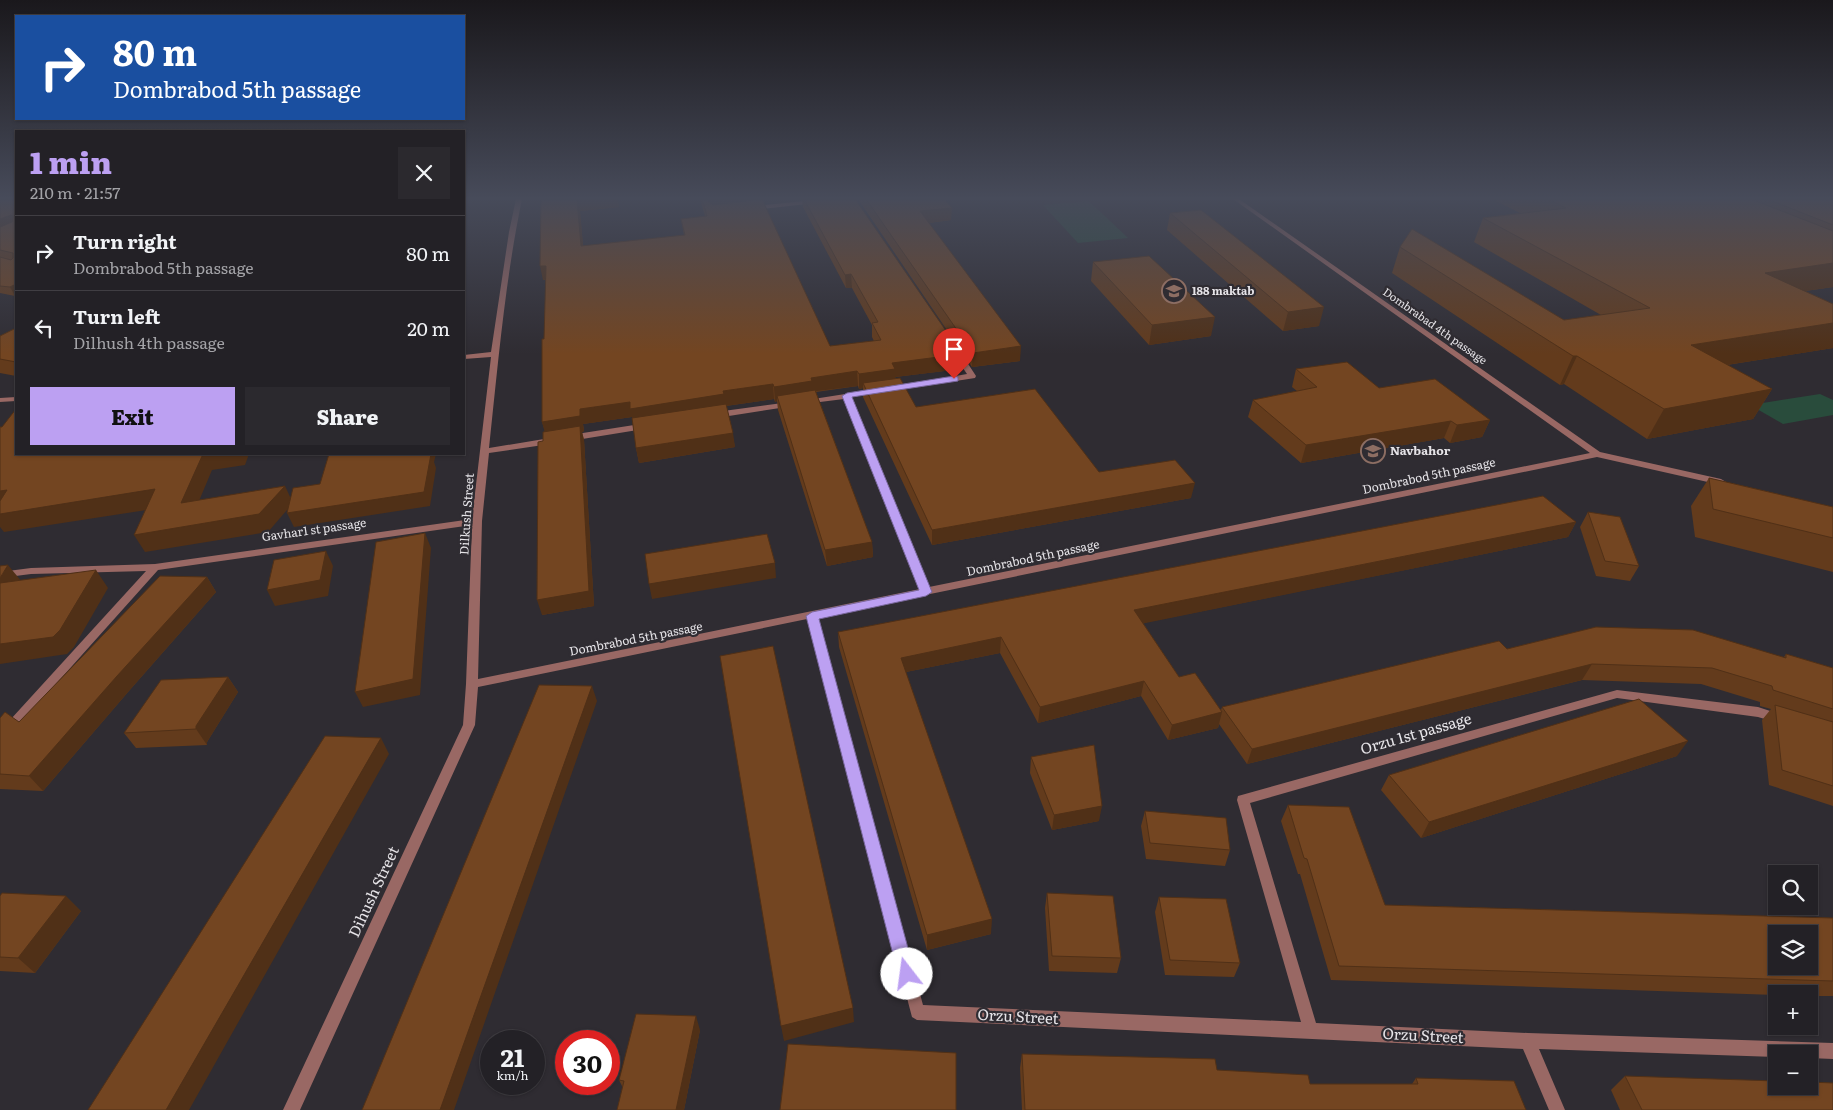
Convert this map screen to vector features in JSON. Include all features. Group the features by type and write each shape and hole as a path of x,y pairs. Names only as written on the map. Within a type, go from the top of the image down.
{"street":[{"name":"Dilkush Street","path":"472,684 477,521 495,354 509,251"},
{"name":"Dombrabad 4th passage","path":"1309,251 1597,454"},
{"path":"708,417 972,376 948,340"},
{"path":"465,357 495,354"},
{"path":"847,396 926,592"},
{"path":"0,400 15,399"},
{"path":"485,451 660,424"},
{"path":"1597,454 1730,484"},
{"name":"Dombrabod 5th passage","path":"472,684 1597,454"},
{"name":"Gavhar1 st passage","path":"0,575 31,571 155,567 477,521"},
{"path":"0,739 155,567"},
{"name":"Orzu Street","path":"812,616 917,1012 1528,1041 1833,1051"},
{"name":"Dihush Street","path":"291,1110 469,725 472,684"},
{"name":"Orzu 1st passage","path":"1311,1031 1244,800 1617,694 1758,712 1786,721"},
{"path":"1528,1041 1557,1110"}],"green space":[{"path":"1820,394 1833,400 1833,415 1783,424 1750,405"}],"building":[{"path":"3,251 15,251 15,284 10,287 0,286 0,257 11,260 13,253"},
{"path":"540,251 786,251 830,346 881,340 872,323 878,322 851,274 845,275 832,251 891,251 962,354 892,363 895,369 859,374 857,371 811,378 812,381 774,387 773,384 723,391 724,394 630,409 630,402 580,409 580,416 542,422 542,339 544,339 546,266 540,266"},
{"path":"902,251 950,251 1021,346 973,353"},
{"path":"1215,251 1253,251 1324,307 1288,312"},
{"path":"1406,251 1448,251 1564,320 1650,308 1544,251 1833,251 1833,263 1765,273 1833,304 1833,323 1691,345 1772,389 1664,409 1577,356 1573,356"},
{"path":"1149,256 1215,317 1152,325 1093,262"},
{"path":"15,328 15,362 0,359 0,336"},
{"path":"1347,362 1379,388 1435,379 1490,420 1457,425 1451,421 1306,445 1253,400 1317,387 1296,369"},
{"path":"900,378 916,407 1035,389 1099,472 1175,460 1195,483 932,530 863,383"},
{"path":"815,390 872,542 825,550 777,396"},
{"path":"726,404 733,433 636,448 632,418"},
{"path":"15,410 15,455 203,455 181,503 285,486 259,514 134,535 155,489 0,514 0,501 7,490 0,491 0,427"},
{"path":"580,426 589,591 537,600 538,442 543,441 543,432"},
{"path":"329,455 431,455 424,492 287,513 293,488 320,484"},
{"path":"1709,478 1833,507 1833,538 1713,509"},
{"path":"1543,496 1576,522 1134,610 1179,677 1195,673 1222,712 1172,725 1144,681 1040,707 1001,637 901,658 992,919 927,935 838,632"},
{"path":"1588,512 1620,517 1639,566 1605,561"},
{"path":"425,533 413,679 355,692 376,542"},
{"path":"767,534 775,563 649,584 645,554"},
{"path":"326,551 320,580 267,590 274,560"},
{"path":"8,565 0,578 0,566"},
{"path":"96,570 60,630 53,637 0,644 0,583"},
{"path":"160,576 207,577 29,776 0,774 0,718 5,712 19,722"},
{"path":"1596,627 1693,630 1786,658 1786,654 1833,668 1833,709 1773,690 1772,686 1712,668 1592,664 1252,749 1222,707 1499,641 1507,649"},
{"path":"773,646 853,1008 781,1026 720,656"},
{"path":"228,677 196,726 196,729 124,733 161,680"},
{"path":"539,685 592,686 440,1110 362,1110"},
{"path":"1639,699 1688,741 1429,822 1389,775"},
{"path":"1775,705 1833,722 1833,786 1782,770"},
{"path":"325,736 381,738 166,1110 88,1110"},
{"path":"1094,745 1102,806 1054,815 1031,757"},
{"path":"1288,805 1349,807 1385,905 1833,918 1833,981 1339,966 1307,859 1304,858"},
{"path":"1145,811 1226,818 1230,850 1150,843"},
{"path":"2,893 66,896 18,958 0,957 0,896"},
{"path":"1047,893 1113,896 1121,958 1052,956"},
{"path":"1159,897 1226,899 1240,963 1170,960"},
{"path":"636,1014 696,1016 676,1110 617,1110 624,1081 620,1080"},
{"path":"788,1044 956,1053 956,1110 780,1110"},
{"path":"1022,1054 1215,1059 1217,1070 1308,1075 1310,1084 1418,1084 1416,1078 1514,1081 1526,1110 1025,1110"},
{"path":"1625,1076 1768,1081 1768,1095 1818,1095 1818,1082 1833,1083 1833,1110 1642,1110"}],"place":[{"name":"188 maktab","path":"1174,291"},
{"name":"Navbahor","path":"1373,451"}],"route":[{"path":"907,974 812,616 926,592 847,396 954,379"}]}
